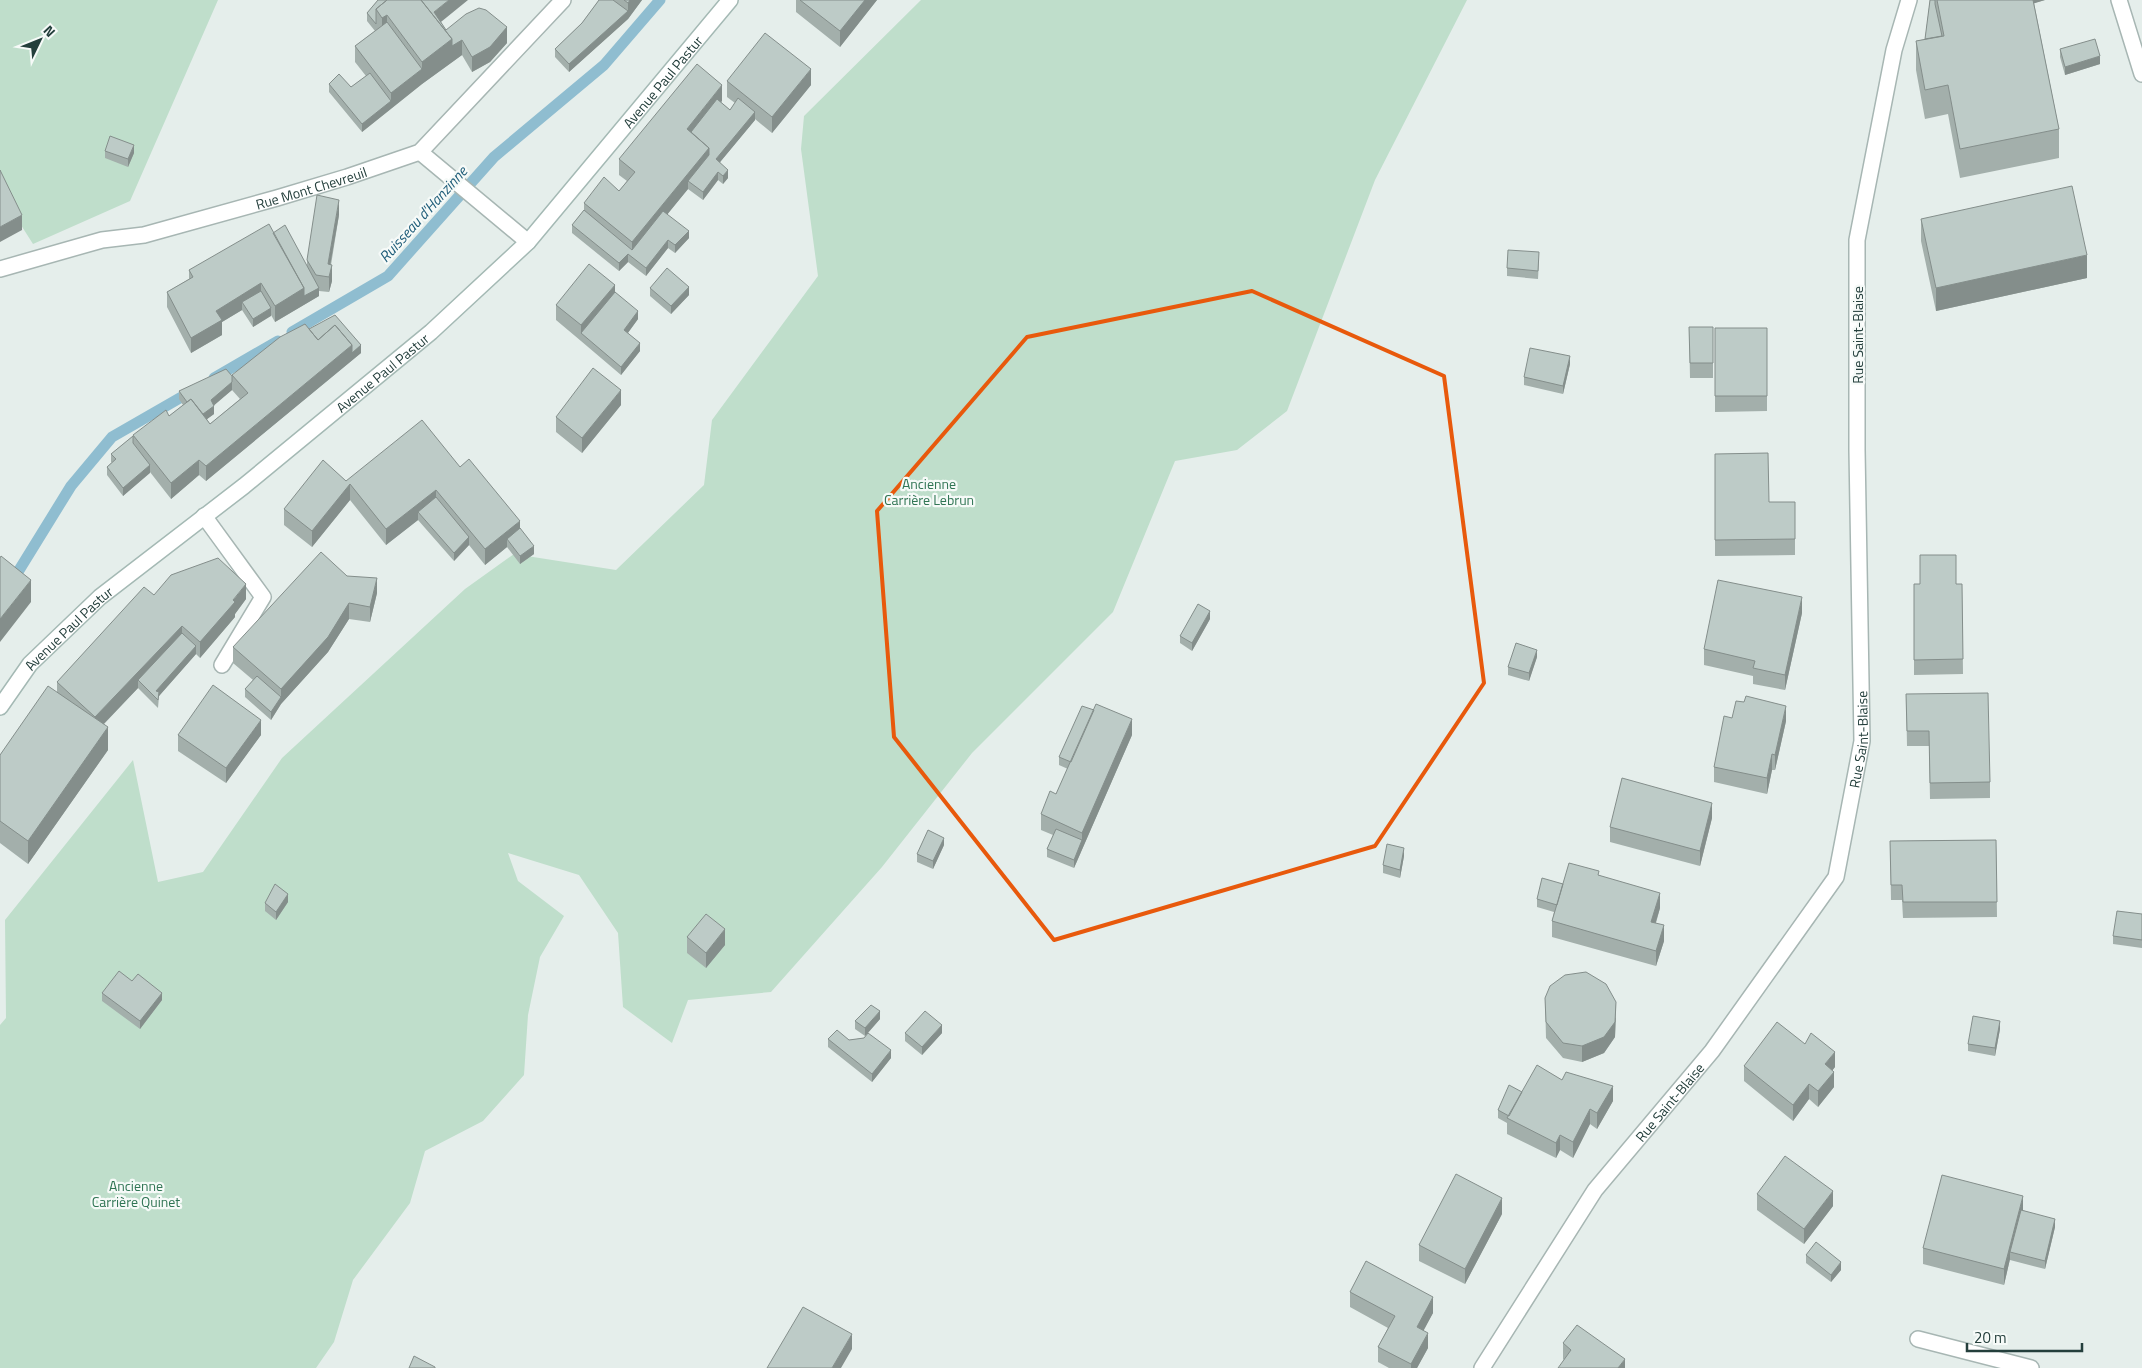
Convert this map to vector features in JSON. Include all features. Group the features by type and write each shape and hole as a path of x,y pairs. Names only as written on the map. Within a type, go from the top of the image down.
{"street":[{"name":"Rue Mont Chevreuil","path":"0,269 102,240 144,234 277,198 348,177 420,152 563,0"},
{"name":"Avenue Paul Pastur","path":"0,707 30,664 100,597 204,516 431,332 528,242 730,0"},
{"name":"Rue Saint-Blaise","path":"1482,1368 1595,1190 1712,1050 1836,877 1862,741 1857,450 1856,240 1894,50 1909,0"},
{"path":"2119,0 2142,74"},
{"path":"420,152 528,242"},
{"path":"204,516 263,597 222,666"},
{"path":"1918,1339 2031,1368"}],"highlighted area":[{"path":"1252,291 1444,376 1484,683 1375,846 1054,940 894,737 877,511 1027,337"}],"green space":[{"path":"0,0 218,0 130,201 33,244 0,192"},
{"path":"921,0 1467,0 1375,180 1287,411 1237,450 1175,461 1113,612 972,753 882,867 771,992 688,1000 672,1043 623,1007 618,933 579,875 508,853 518,881 564,916 540,957 528,1015 524,1075 483,1121 425,1151 410,1203 353,1280 334,1342 316,1368 0,1368 0,1025 6,1018 5,920 133,760 158,882 203,872 282,758 465,589 514,554 616,570 704,485 712,420 818,276 801,149 804,116"}],"building":[{"path":"378,0 387,0 376,9 376,24 367,13"},
{"path":"387,0 421,0 452,39 422,62 387,15 382,18 376,9"},
{"path":"421,0 449,0 434,12 446,30 466,14 479,8 486,10 507,27 490,47 472,57 462,40 452,46 452,39"},
{"path":"599,0 613,0 628,11 569,64 555,49 582,23"},
{"path":"800,0 865,0 840,31"},
{"path":"1930,0 1935,0 1942,36 1925,39"},
{"path":"1937,0 2033,0 2059,129 1960,149 1948,85 1925,90 1916,41 1944,36"},
{"path":"387,22 422,69 391,93 355,46"},
{"path":"765,33 811,69 772,117 727,81"},
{"path":"2095,39 2100,56 2065,67 2060,49"},
{"path":"697,64 722,85 687,129 709,148 632,242 584,203 604,177 619,191 635,172 619,159"},
{"path":"370,73 391,101 362,124 329,84 339,74 351,87"},
{"path":"738,98 755,112 716,159 728,170 723,176 718,172 703,192 688,181 709,155 709,148 691,132 717,99 730,110"},
{"path":"110,136 134,145 128,159 105,151"},
{"path":"0,170 22,215 0,227"},
{"path":"2072,186 2087,255 1936,288 1921,219"},
{"path":"317,195 339,200 328,264 332,265 329,277 316,275 307,260"},
{"path":"584,210 632,250 663,211 689,231 675,245 668,240 646,268 628,254 619,263 572,225"},
{"path":"269,224 304,288 275,306 261,283 216,311 222,320 191,338 167,292 193,277 189,270"},
{"path":"285,225 319,288 304,296 304,288 273,233"},
{"path":"1508,250 1539,252 1538,271 1507,268"},
{"path":"589,264 615,285 581,325 556,305"},
{"path":"667,268 689,287 671,306 650,288"},
{"path":"261,291 271,308 253,319 242,302"},
{"path":"615,292 638,311 624,330 640,343 621,367 581,333"},
{"path":"335,315 361,345 352,353 352,345 335,325 318,340 309,329"},
{"path":"305,324 318,340 335,325 352,345 206,466 199,460 171,483 133,435 166,410 169,416 191,399 210,424 248,393 232,375 280,337"},
{"path":"1689,327 1713,327 1713,363 1690,363"},
{"path":"1715,328 1767,328 1767,396 1715,396"},
{"path":"1530,348 1570,356 1563,386 1524,377"},
{"path":"593,368 621,390 582,438 556,417"},
{"path":"226,369 232,376 232,382 211,400 214,406 203,414 191,399 187,402 179,391"},
{"path":"422,420 460,467 469,459 520,521 485,549 436,490 386,529 350,484 312,531 284,509 323,460 346,481"},
{"path":"133,436 133,443 150,465 123,488 107,467 116,459 111,454"},
{"path":"1768,453 1769,502 1795,502 1795,539 1715,540 1715,454"},
{"path":"436,497 469,537 454,553 418,512"},
{"path":"520,528 534,546 520,556 507,539"},
{"path":"321,552 347,576 377,578 370,607 349,603 328,637 281,689 233,647"},
{"path":"1920,555 1956,555 1956,584 1962,584 1963,659 1914,660 1914,584 1920,584"},
{"path":"1,556 31,580 0,619 0,558"},
{"path":"218,558 246,584 233,600 235,602 200,642 182,626 95,717 57,682 144,587 154,595 171,575"},
{"path":"1718,580 1802,597 1785,675 1753,668 1755,661 1704,649"},
{"path":"1198,604 1210,611 1192,643 1180,636"},
{"path":"182,633 196,646 156,691 159,692 158,700 138,680"},
{"path":"1516,643 1537,650 1529,673 1508,667"},
{"path":"257,676 281,697 271,712 245,689"},
{"path":"213,685 261,720 226,768 178,735"},
{"path":"48,686 108,727 28,841 0,821 0,755"},
{"path":"1988,693 1990,782 1930,783 1929,731 1907,731 1906,694"},
{"path":"1746,696 1786,706 1775,755 1772,754 1767,778 1714,767 1724,716 1732,718 1736,701 1744,702"},
{"path":"1096,704 1132,719 1082,833 1041,814 1050,791 1056,794"},
{"path":"1082,706 1094,710 1071,762 1059,757"},
{"path":"1622,778 1712,803 1700,851 1610,827"},
{"path":"1056,829 1082,840 1074,860 1047,849"},
{"path":"928,830 944,838 933,861 917,854"},
{"path":"1996,840 1997,902 1903,902 1902,885 1891,885 1890,841"},
{"path":"1387,844 1404,848 1400,870 1383,865"},
{"path":"1569,863 1599,871 1598,875 1660,893 1651,922 1664,925 1656,951 1552,921"},
{"path":"1542,878 1563,884 1557,905 1537,899"},
{"path":"275,884 288,894 276,912 265,903"},
{"path":"2117,911 2142,914 2142,940 2113,936"},
{"path":"706,914 725,929 706,953 687,937"},
{"path":"119,971 132,981 138,974 162,993 140,1021 102,993"},
{"path":"1586,972 1606,984 1616,1002 1615,1022 1604,1037 1582,1046 1563,1043 1546,1022 1545,998 1550,986 1565,975"},
{"path":"871,1005 880,1011 865,1028 855,1021"},
{"path":"925,1011 942,1025 922,1047 905,1033"},
{"path":"1973,1016 2000,1021 1995,1048 1968,1044"},
{"path":"1777,1022 1805,1044 1811,1033 1835,1052 1825,1064 1834,1072 1818,1091 1809,1084 1793,1105 1744,1066"},
{"path":"837,1030 849,1040 864,1038 868,1033 891,1050 872,1074 828,1039"},
{"path":"1537,1065 1562,1080 1566,1072 1613,1086 1597,1113 1590,1109 1573,1142 1560,1135 1556,1143 1507,1118"},
{"path":"1509,1085 1522,1092 1509,1116 1498,1110"},
{"path":"1785,1156 1833,1191 1804,1229 1757,1194"},
{"path":"1456,1174 1502,1198 1465,1269 1419,1245"},
{"path":"1942,1175 2023,1196 2004,1269 1923,1248"},
{"path":"2021,1210 2055,1219 2045,1261 2010,1252"},
{"path":"1816,1242 1841,1262 1831,1275 1806,1255"},
{"path":"1366,1261 1433,1297 1417,1327 1428,1333 1411,1364 1378,1347 1395,1316 1350,1292"},
{"path":"803,1307 852,1334 832,1368 767,1368"},
{"path":"1577,1325 1625,1359 1618,1368 1558,1368 1571,1350 1563,1343"},
{"path":"414,1356 435,1367 435,1368 409,1368"}],"waterway":[{"name":"Ruisseau d'Hanzinne","path":"292,332 388,276 494,157 604,65 660,0"},
{"name":"Ruisseau d'Hanzinne","path":"214,378 278,341"},
{"name":"Ruisseau d'Hanzinne","path":"0,601 71,486 112,437 192,391"}],"park label":[{"name":"Ancienne Carrière Lebrun","path":"929,492"},
{"name":"Ancienne Carrière Quinet","path":"136,1194"}]}
